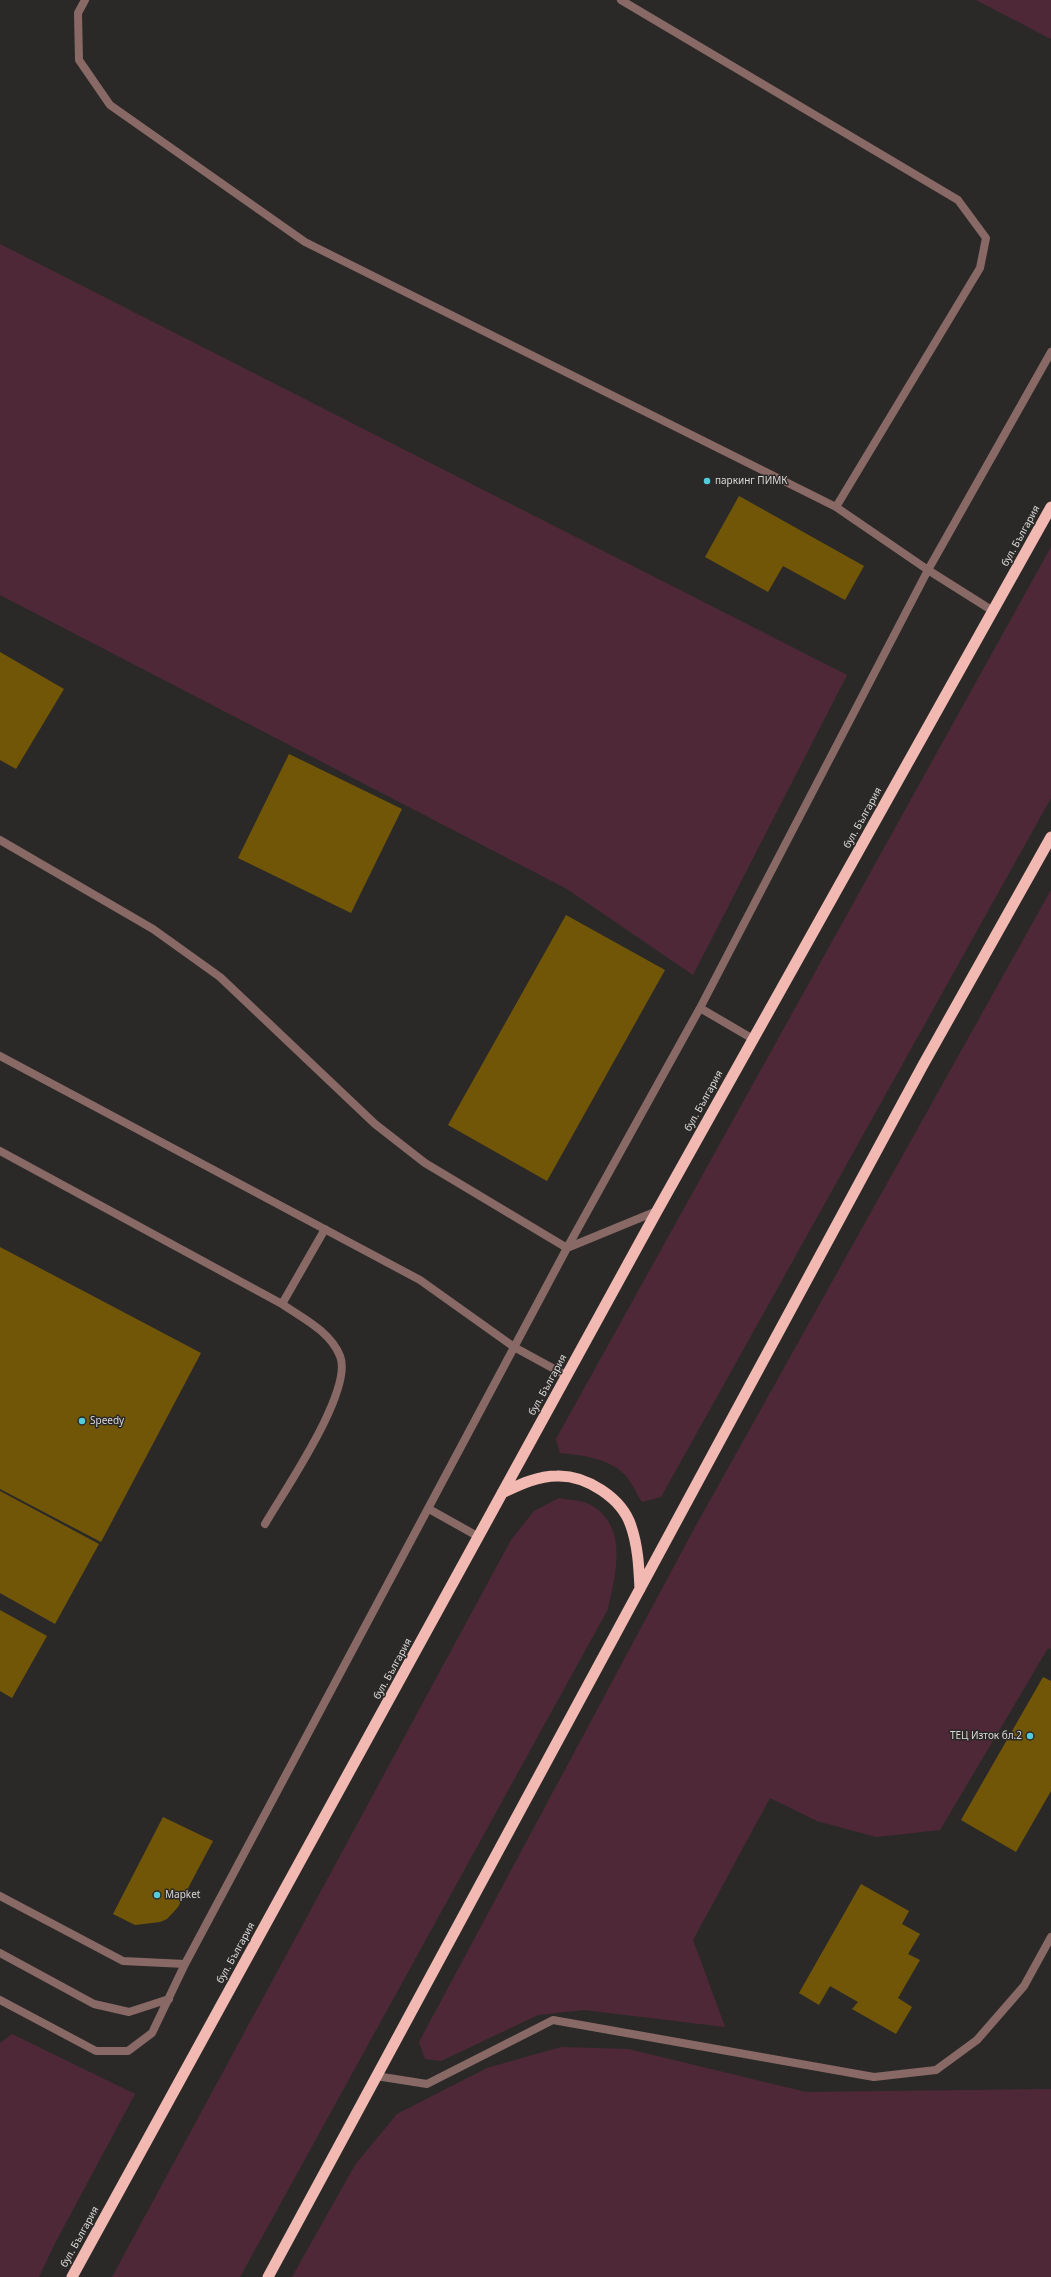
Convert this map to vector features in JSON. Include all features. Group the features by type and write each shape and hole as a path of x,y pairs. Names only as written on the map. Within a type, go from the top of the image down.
{"highway":[{"name":"бул. България","path":"72,2277 568,1376 657,1211 1051,507"},
{"path":"268,2277 923,1065 1051,837"},
{"path":"502,1494 528,1481 558,1476 588,1482 612,1497 631,1524 637,1546 640,1590"}],"lane":[{"path":"85,0 78,13 79,60 110,105 305,242 836,507 928,570 993,611"},
{"path":"622,0 958,200 986,238 980,268 836,507"},
{"path":"0,2000 96,2051 128,2051 152,2033 185,1964 429,1509 514,1347 700,1008 928,570 1051,352"},
{"path":"0,840 159,933 220,977 375,1124 425,1163 567,1248"},
{"path":"700,1008 753,1039"},
{"path":"0,1056 420,1280 514,1347 568,1376"},
{"path":"0,1151 282,1304 322,1331 340,1356 342,1376 332,1408 265,1524"},
{"path":"567,1248 657,1211"},
{"path":"282,1304 325,1229"},
{"path":"429,1509 479,1537"},
{"path":"0,1896 123,1961 185,1964"},
{"path":"376,2076 427,2084 553,2020 874,2077 936,2070 982,2034 1024,1986 1051,1937"},
{"path":"0,1953 94,2004 130,2012 168,1999"}],"shaded area":[{"path":"976,0 1051,0 1051,39"},
{"path":"0,244 847,675 693,975 567,889 0,595"},
{"path":"1051,547 1051,798 661,1497 642,1502 630,1481 619,1469 594,1458 560,1453 556,1439"},
{"path":"1051,890 1051,1650 1048,1648 940,1830 876,1837 817,1821 770,1798 693,1940 725,2027 584,2010 538,2015 441,2061 425,2059 419,2042 694,1529"},
{"path":"559,1498 589,1504 602,1513 610,1524 615,1537 616,1565 608,1609 240,2277 112,2277 511,1540 534,1511"},
{"path":"12,2034 135,2094 54,2245 39,2277 0,2277 0,2043"},
{"path":"561,2047 628,2049 806,2092 1051,2089 1051,2277 292,2277 355,2165 397,2114 487,2068"}],"building":[{"path":"739,496 864,566 845,600 783,566 768,592 705,557"},
{"path":"0,652 64,689 16,769 0,760"},
{"path":"289,754 402,809 351,913 238,858"},
{"path":"566,915 665,970 547,1181 448,1125"},
{"name":"Speedy","path":"0,1247 201,1353 101,1542 0,1489"},
{"path":"0,1491 99,1544 55,1624 0,1593"},
{"path":"0,1610 47,1636 12,1698 0,1691"},
{"name":"ТЕЦ Изток бл.2","path":"1043,1677 1051,1681 1051,1791 1016,1852 961,1820"},
{"path":"163,1817 213,1841 178,1907 167,1919 160,1922 135,1925 113,1914"},
{"path":"861,1884 909,1911 902,1924 920,1934 908,1954 920,1960 898,1998 912,2007 896,2034 852,2009 858,2002 830,1986 819,2005 799,1993"}],"place":[{"name":"паркинг ПИМК","path":"707,481"},
{"name":"Speedy","path":"82,1421"},
{"name":"ТЕЦ Изток бл.2","path":"1030,1736"},
{"name":"Mapket","path":"157,1895"}]}
